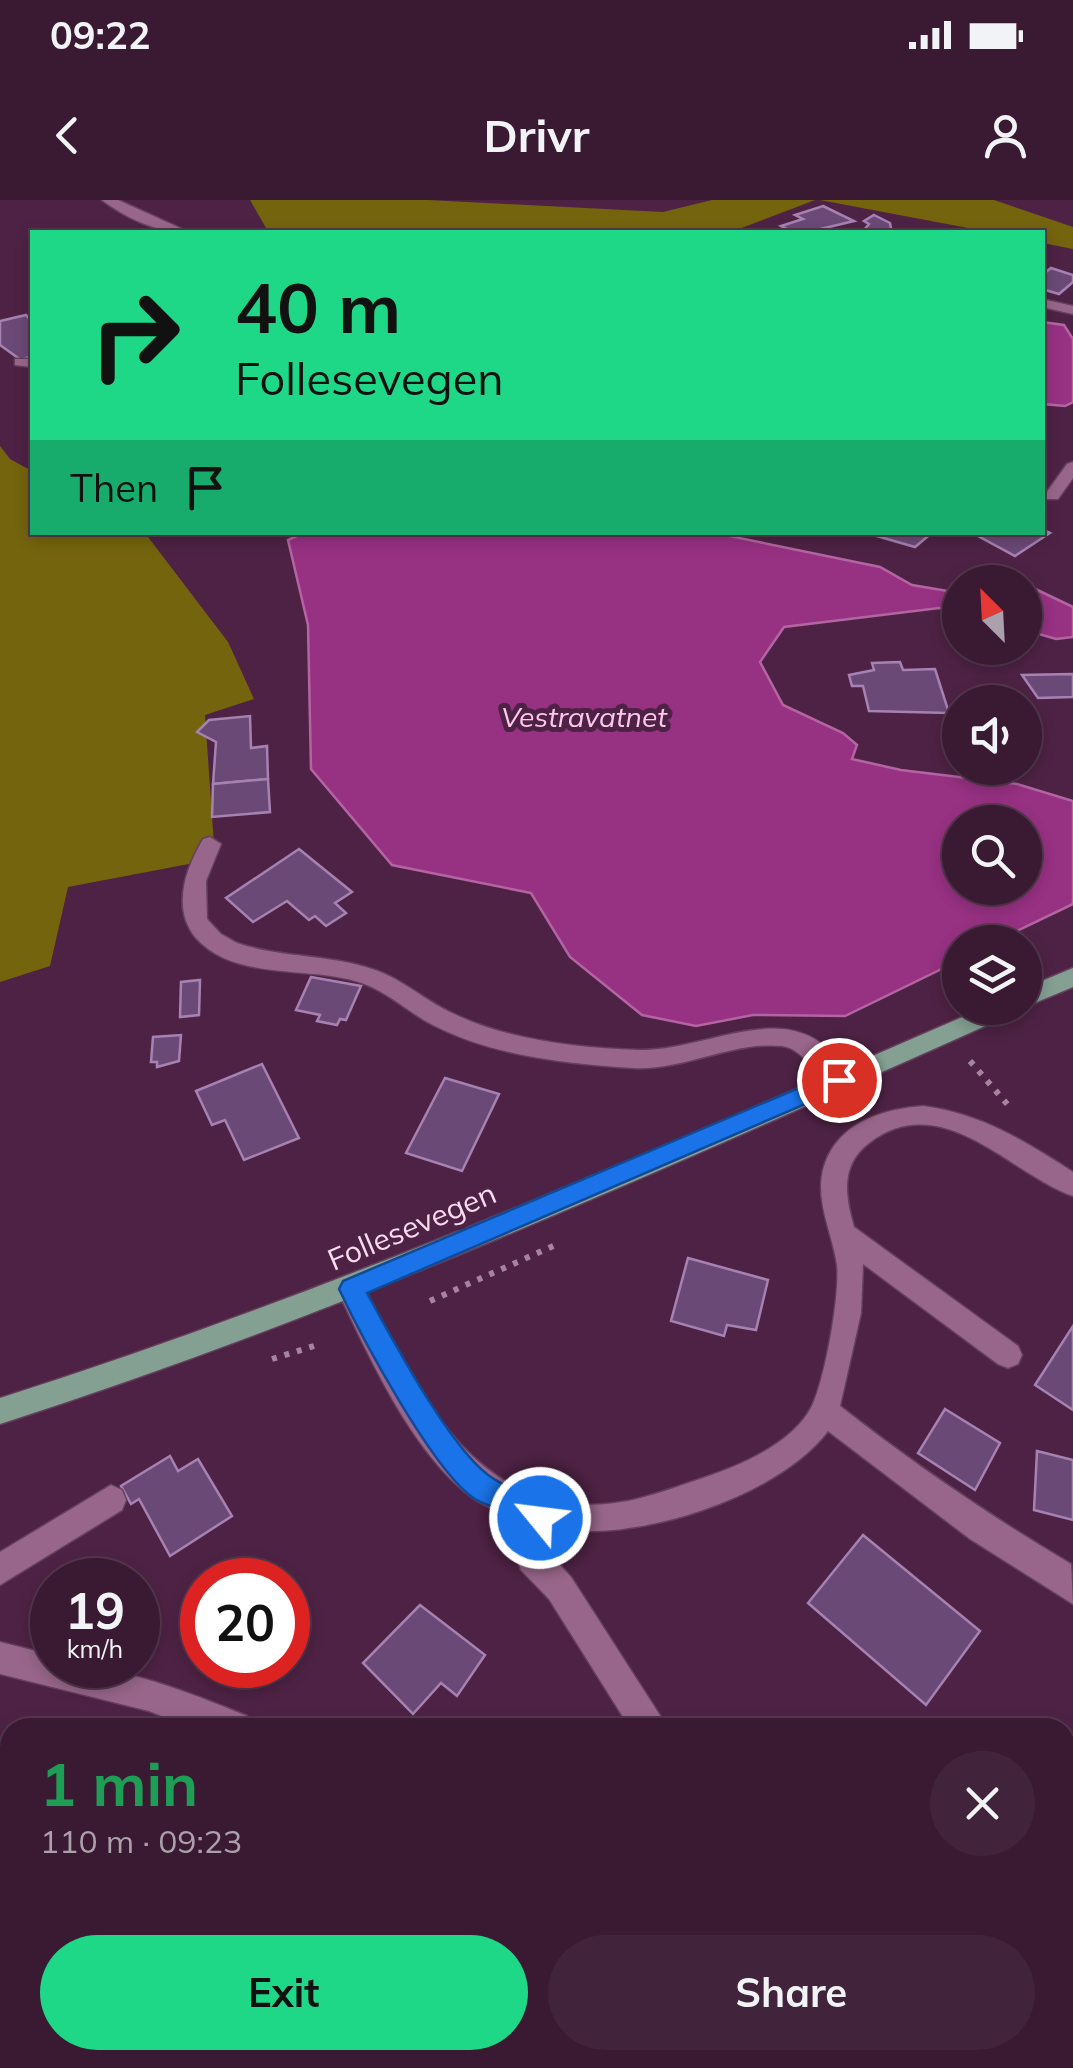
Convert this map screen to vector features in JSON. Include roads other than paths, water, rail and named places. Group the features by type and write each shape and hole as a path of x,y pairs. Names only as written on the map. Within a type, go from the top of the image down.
{"main road":[{"path":"1042,991 1073,977"},
{"name":"Follesevegen","path":"0,1411 352,1289 965,1025"}],"street":[{"path":"108,200 177,230"},
{"path":"1045,304 1073,310"},
{"path":"1070,474 1047,494 1073,504"},
{"path":"210,844 192,891 193,911 213,940 275,960 366,975 454,1024 545,1049 607,1057 674,1059 787,1037 813,1048 839,1080"},
{"path":"352,1289 403,1382 455,1458 484,1489 542,1511 575,1516 626,1516 714,1489 787,1451 816,1425 825,1411 852,1283 849,1258 839,1231 834,1176 843,1151 852,1140 874,1126 926,1116 970,1126 998,1138 1073,1185"},
{"path":"839,1231 1008,1355"},
{"path":"825,1411 836,1416 897,1469 980,1528 1060,1574 1073,1588"},
{"path":"0,1570 111,1500"},
{"path":"542,1511 534,1532 532,1559 557,1578 590,1640 643,1718"},
{"path":"0,1658 148,1695 209,1718"}],"water":[{"path":"1045,322 1064,325 1073,339 1073,402 1065,406 1045,404"},
{"name":"Vestravatnet","path":"299,535 725,535 880,567 912,585 942,590 942,609 784,627 760,662 783,705 843,733 857,745 852,759 942,775 942,785 1020,785 1073,801 1073,904 1029,925 942,925 942,969 845,1016 753,1015 696,1026 642,1015 570,957 531,893 392,865 311,769 308,625 288,540"},
{"path":"1042,592 1073,607 1073,637 1056,639 1042,635"}]}
